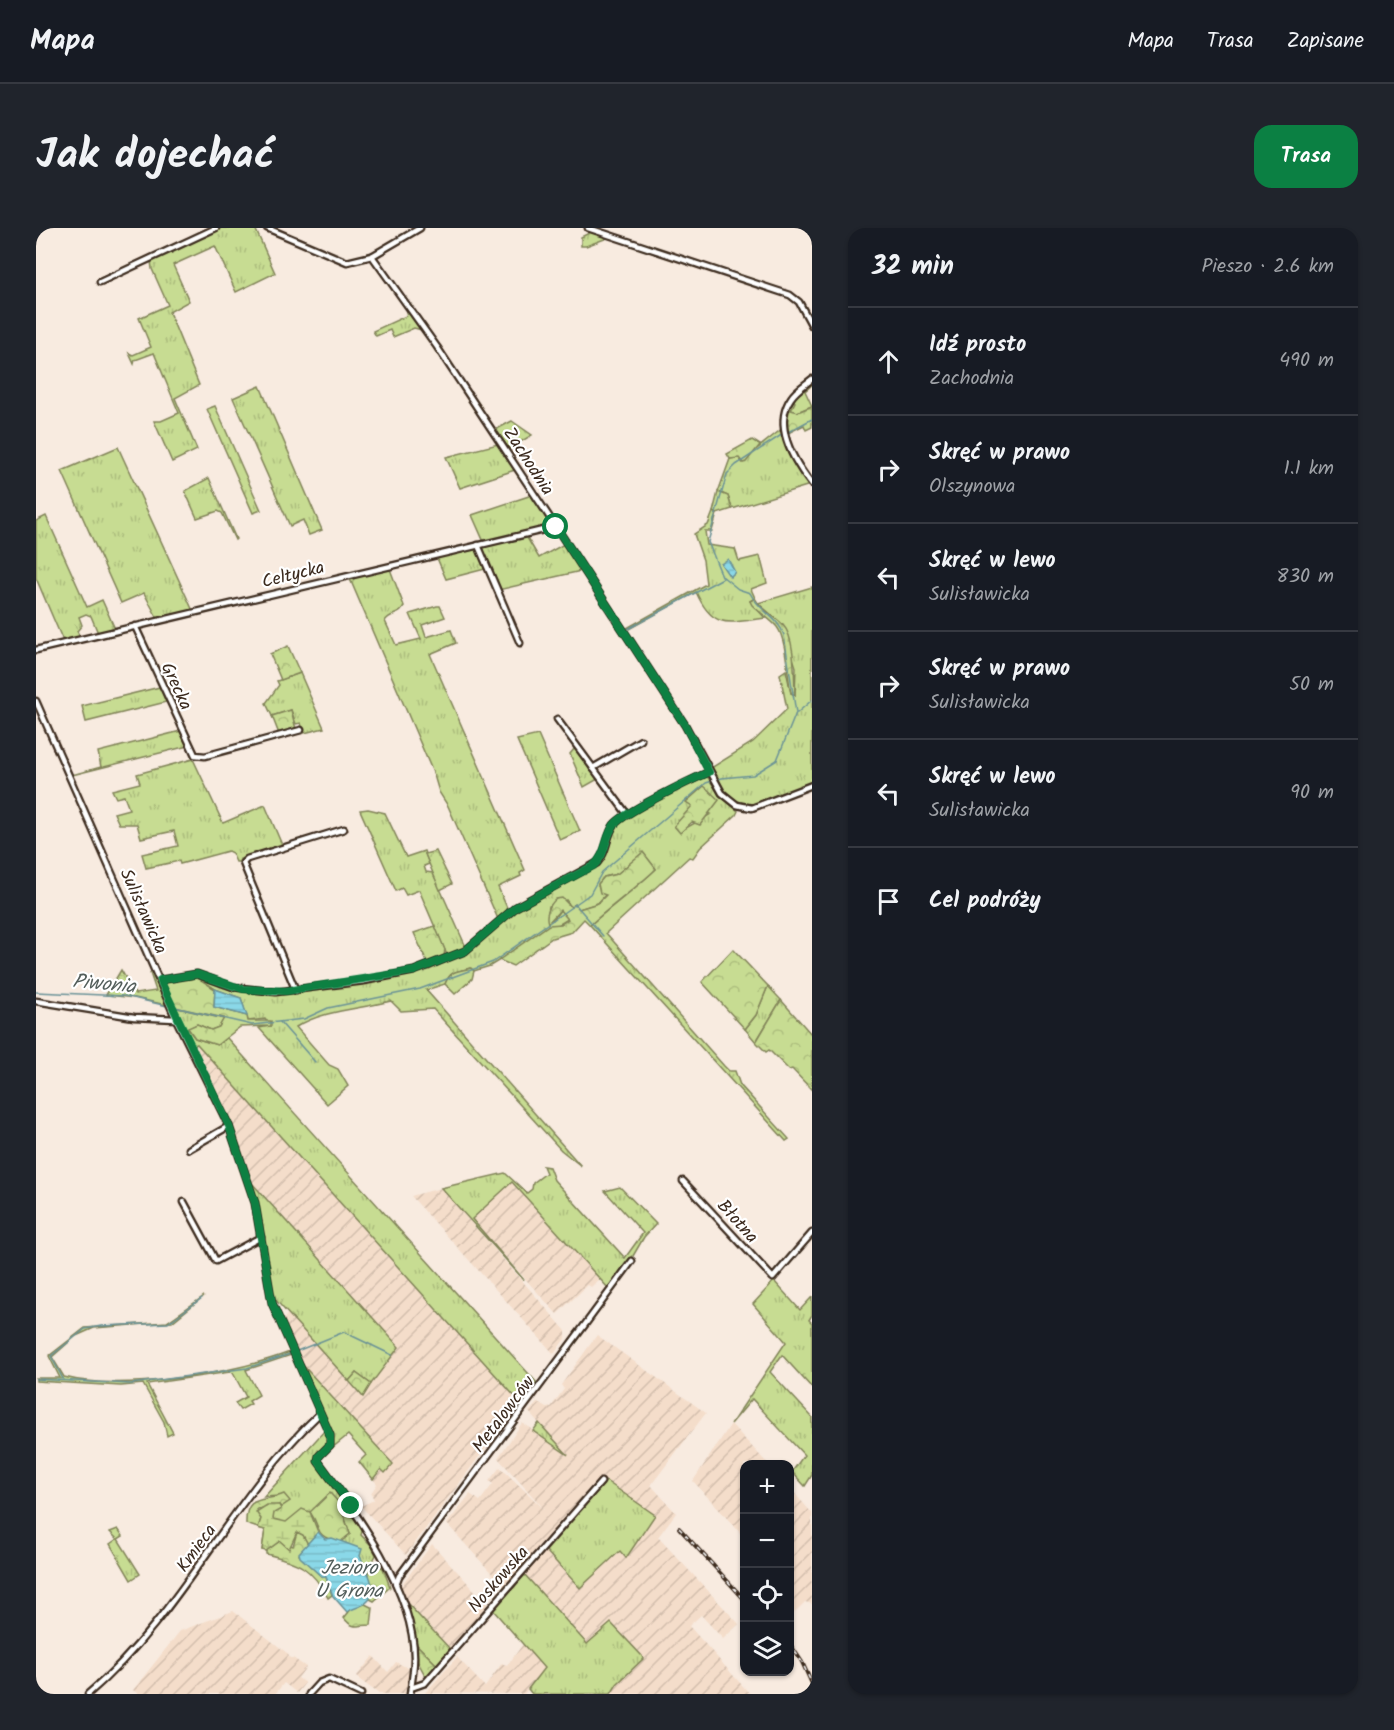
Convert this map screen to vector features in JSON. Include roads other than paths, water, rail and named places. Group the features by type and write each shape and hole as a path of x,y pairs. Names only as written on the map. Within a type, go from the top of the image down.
{"street":[{"path":"100,282 216,228"},
{"path":"267,228 343,262 354,262 372,256 420,228"},
{"path":"588,228 790,295 799,302 812,326"},
{"name":"Zachodnia","path":"372,256 436,346 685,725 713,780 732,802 747,808 767,804 812,785"},
{"path":"812,379 789,401 785,421 792,457 812,484"},
{"name":"Celtycka","path":"36,650 556,527"},
{"path":"478,545 520,643"},
{"name":"Grecka","path":"135,626 192,750 197,756 301,730"},
{"name":"Sulisławicka","path":"36,700 176,1018 229,1126 252,1194 272,1303 330,1439 330,1445 319,1456 318,1461 361,1520 396,1584 414,1650 410,1691"},
{"path":"557,719 627,814"},
{"path":"593,768 641,740"},
{"path":"160,980 197,974 243,989 296,991 405,974 462,953 516,907 597,863 614,826 627,814 709,772"},
{"path":"296,991 254,895 244,861 344,829"},
{"path":"36,1001 134,1017 176,1018"},
{"path":"189,1149 229,1126"},
{"name":"Błotna","path":"683,1181 773,1278 812,1233"},
{"path":"184,1202 216,1261 261,1237"},
{"name":"Metalowców","path":"396,1584 399,1576 632,1261"},
{"name":"Kmieca","path":"88,1694 149,1632 257,1485 320,1413"},
{"name":"Noskowska","path":"410,1691 425,1683 601,1482"},
{"path":"309,1694 321,1681 329,1679 361,1694"}],"water":[{"path":"728,559 735,572 730,577 721,564"},
{"path":"215,989 241,998 247,1016 214,1007"},
{"name":"Jezioro U Grona","path":"318,1532 325,1539 332,1538 362,1549 360,1556 369,1574 372,1594 369,1600 362,1605 347,1612 333,1596 326,1577 321,1576 300,1557 299,1553"}],"waterway":[{"name":"Piwonia","path":"788,432 812,419"},
{"name":"Piwonia","path":"174,1007 252,1025 304,1019 328,1008 420,989 493,962 590,894 602,872 706,783 722,778 753,775 777,760 796,713 784,635 777,623 758,605 750,593 738,589 722,576 708,542 727,474 736,465 783,434"},
{"path":"626,630 723,578"},
{"path":"797,713 812,700"},
{"path":"576,905 603,936"},
{"name":"Piwonia","path":"36,992 125,996 167,1006"},
{"path":"280,1022 315,1062"},
{"path":"63,1379 51,1356 85,1329 101,1326 168,1323 202,1298"},
{"path":"297,1351 344,1332 392,1355"},
{"path":"36,1379 131,1384 247,1368 290,1354"}],"railway":[{"path":"679,1528 740,1595"},
{"path":"794,1650 812,1684"}]}
